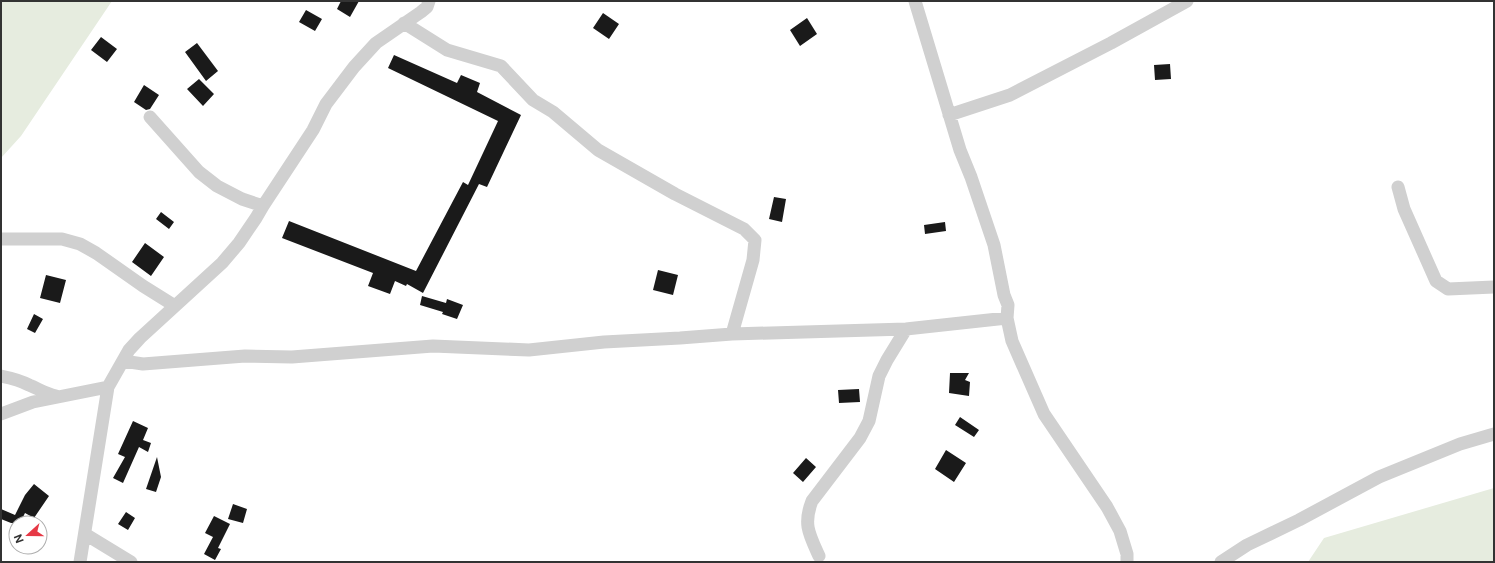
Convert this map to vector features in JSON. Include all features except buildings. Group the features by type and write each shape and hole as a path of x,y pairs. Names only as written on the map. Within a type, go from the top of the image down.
{"street":[{"path":"80,562 108,387 123,361 140,338 222,263 240,243 262,206 313,130 326,104 350,74 376,44 424,9 430,1"},
{"path":"915,1 960,150 974,184 994,245 1004,295 1008,305 1008,318 1012,341 1044,414 1107,506 1120,530 1127,562"},
{"path":"949,114 1010,95 1111,43 1187,1"},
{"path":"404,23 447,50 501,66 533,100 554,112 598,150 675,194 744,229 755,240 753,260 732,334"},
{"path":"150,117 199,172 217,186 262,206"},
{"path":"1398,187 1404,209 1436,280 1448,289 1494,287"},
{"path":"1,239 62,239 80,244 96,253 142,286 175,306"},
{"path":"123,361 143,364 245,356 292,357 434,346 529,350 604,342 732,334 906,329 1008,318"},
{"path":"818,556 807,523 808,512 812,501 860,438 869,421 879,376 906,329"},
{"path":"1,376 16,379 42,392 56,396"},
{"path":"1,414 33,402 56,396 108,387"},
{"path":"1221,562 1247,545 1299,520 1379,477 1460,444 1494,434"},
{"path":"85,534 131,562"}],"shaded area":[{"path":"1,1 112,1 21,136 1,158"},
{"path":"1494,488 1494,562 1308,562 1324,538"}]}
